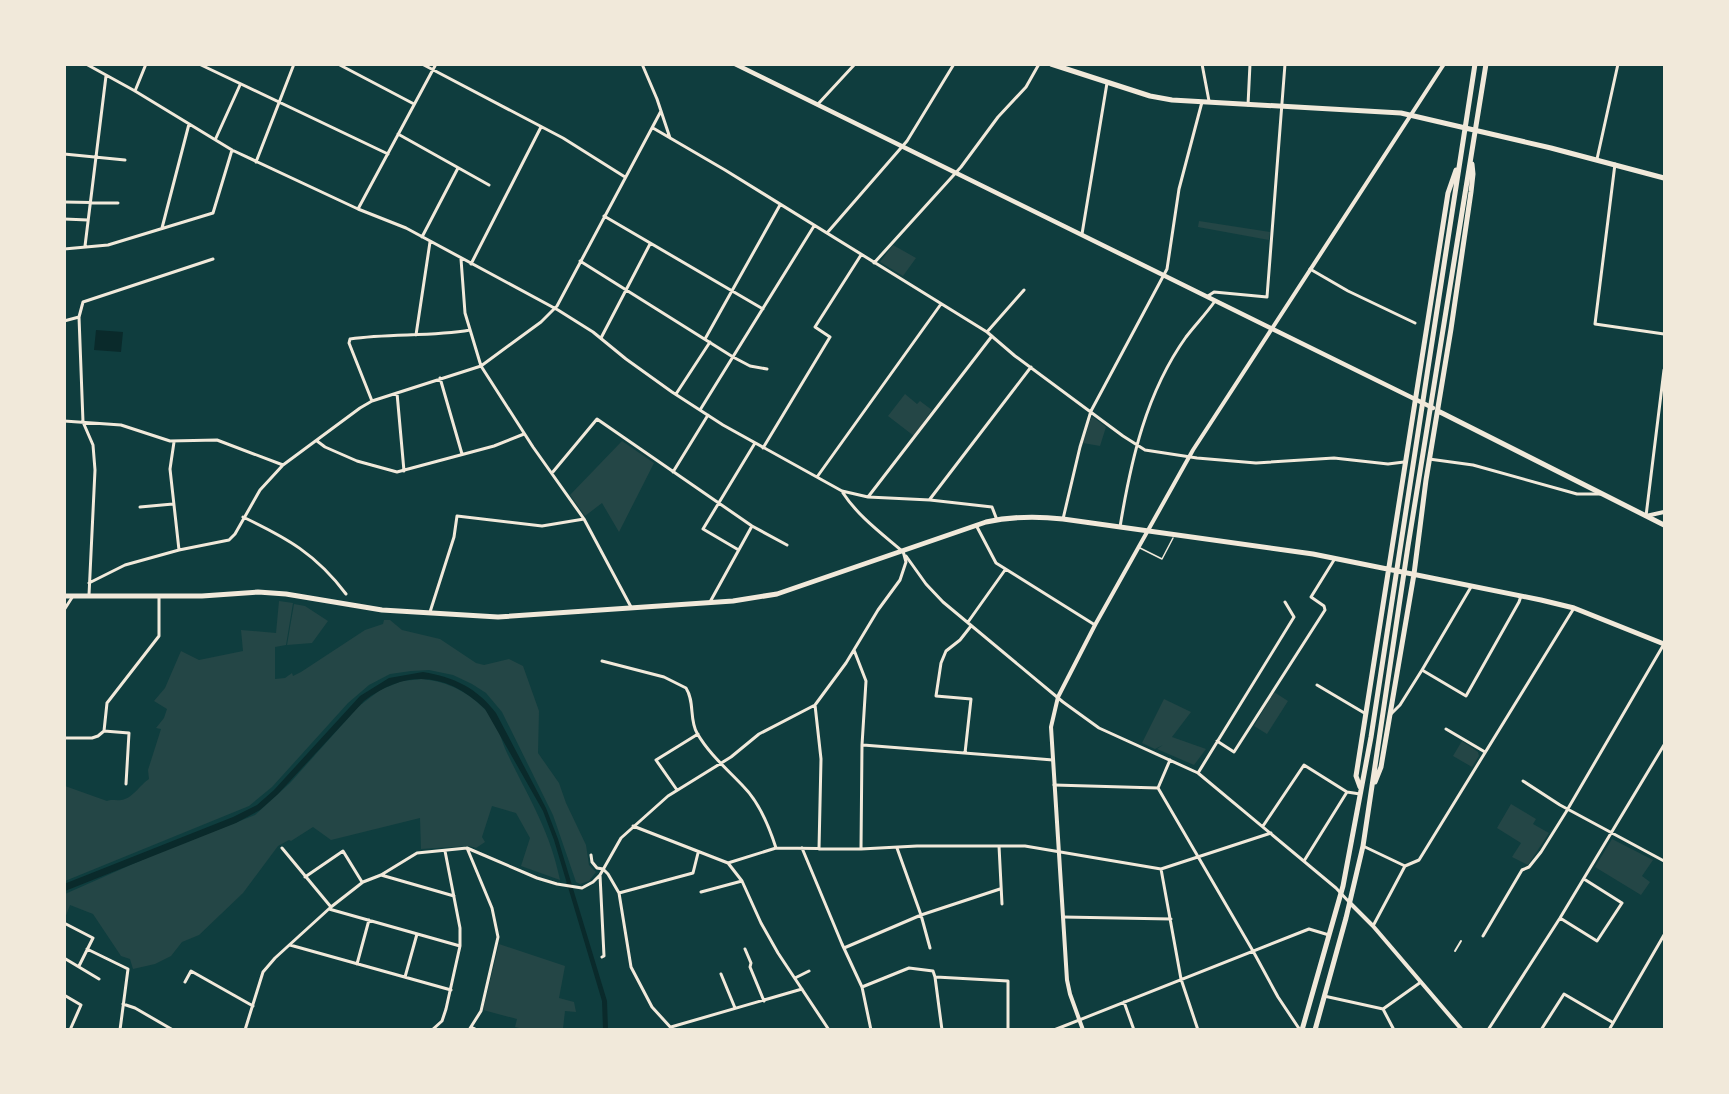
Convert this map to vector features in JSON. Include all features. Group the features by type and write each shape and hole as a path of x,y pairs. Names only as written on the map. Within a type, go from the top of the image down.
{"main road":[{"path":"735,64 1665,525"},
{"path":"1051,64 1160,99 1411,115 1597,159 1665,178"},
{"path":"1301,1029 1341,894 1360,791 1381,672 1475,64"},
{"path":"1315,1029 1350,903 1363,846 1486,64"},
{"path":"1360,791 1356,776 1404,462 1448,193 1460,158"},
{"path":"1372,790 1381,767 1414,574 1429,459 1472,192 1471,159"},
{"path":"64,596 202,596 240,592 276,593 382,610 498,617 753,599 777,594 976,525 1021,516 1149,530 1389,568 1574,608 1664,644"}],"street":[{"path":"86,64 232,150 358,209 399,225 555,309 601,338 626,359 700,410 842,491 868,497 930,500 992,507 997,520"},
{"path":"135,91 146,64"},
{"path":"199,64 388,154"},
{"path":"256,162 294,64"},
{"path":"338,64 414,104"},
{"path":"422,64 542,126 625,177"},
{"path":"358,209 436,64"},
{"path":"642,64 662,111 670,138"},
{"path":"817,105 855,64"},
{"path":"827,233 907,141 954,64"},
{"path":"874,263 956,173 1004,110 1026,87 1039,64"},
{"path":"1202,64 1210,102"},
{"path":"1248,105 1250,64"},
{"path":"1207,298 1214,292 1267,297 1285,64"},
{"path":"1083,1029 1067,980 1051,727 1058,697 1095,625 1190,457 1444,64"},
{"path":"1597,159 1618,64"},
{"path":"85,247 106,75"},
{"path":"1081,236 1107,82"},
{"path":"215,138 240,85"},
{"path":"1063,519 1091,411 1167,269 1179,189 1202,102"},
{"path":"89,583 125,565 179,550 228,540 235,534 260,490 283,465 360,408 372,401 481,366 541,322 555,309 662,111"},
{"path":"162,228 189,124"},
{"path":"471,264 542,126"},
{"path":"653,128 987,332 1008,350 1145,450 1256,463 1334,458 1388,464 1404,462"},
{"path":"398,134 489,185"},
{"path":"64,249 108,245 213,213 232,150"},
{"path":"64,154 125,160"},
{"path":"1615,164 1594,324 1665,334"},
{"path":"422,237 458,168"},
{"path":"64,202 118,203"},
{"path":"705,339 780,205"},
{"path":"604,216 763,309"},
{"path":"64,219 88,220"},
{"path":"700,410 814,226"},
{"path":"416,336 430,242"},
{"path":"601,338 650,243"},
{"path":"763,448 830,337 815,327 861,255"},
{"path":"88,595 95,470 93,445 82,422 79,317 83,302 213,259"},
{"path":"461,259 463,296 481,366 524,434 584,519 632,608"},
{"path":"580,261 733,357 750,366 767,369"},
{"path":"1310,269 1348,291 1415,323"},
{"path":"987,332 1024,290"},
{"path":"1120,526 1136,445 1156,390 1185,338 1215,301"},
{"path":"818,477 941,304"},
{"path":"64,321 79,317"},
{"path":"372,401 349,343 350,339 447,334 470,330"},
{"path":"868,497 993,336"},
{"path":"676,394 710,342"},
{"path":"930,500 1031,367"},
{"path":"1665,370 1646,516 1665,512"},
{"path":"440,378 462,454"},
{"path":"397,393 404,471"},
{"path":"673,473 708,415"},
{"path":"552,473 597,419 752,526 787,545"},
{"path":"64,421 121,425 174,442 217,440 283,465"},
{"path":"317,441 357,461 397,472 494,446 524,434"},
{"path":"174,442 170,469 179,550"},
{"path":"737,549 703,529 755,443"},
{"path":"1429,459 1473,465 1577,494 1602,494"},
{"path":"842,491 850,504 864,518 903,551 909,564 948,607 1058,697 1099,728 1198,773 1271,832 1341,894 1373,926 1462,1029"},
{"path":"140,507 173,504"},
{"path":"430,613 457,516 542,526 584,519"},
{"path":"243,517 298,545 336,580 346,594"},
{"path":"976,525 996,563 1095,625"},
{"path":"710,602 737,549 752,526"},
{"path":"245,1029 263,972 330,908 363,882 381,875 417,854 467,848 537,878 578,887 587,886 600,875 621,838 677,790 720,764 759,734 815,705 900,580 906,562 903,551"},
{"path":"1217,741 1234,752 1324,610 1324,606 1311,597 1335,558"},
{"path":"965,753 971,699 936,696 941,663 946,651 960,640 1005,570"},
{"path":"1391,714 1400,705 1471,587"},
{"path":"64,610 74,595"},
{"path":"64,738 92,738 104,731 108,703 159,636 159,596"},
{"path":"1422,670 1466,696 1500,638 1521,596"},
{"path":"1198,773 1294,617 1285,602"},
{"path":"1373,926 1405,866 1419,860 1574,608"},
{"path":"1483,936 1522,870 1529,867 1541,852 1568,809 1664,644"},
{"path":"854,650 866,681 862,745 861,849"},
{"path":"602,661 664,677 687,688 690,693 693,722 698,734 720,764 750,794 768,825 776,848"},
{"path":"1317,685 1366,714"},
{"path":"815,705 821,759 819,849"},
{"path":"1446,729 1485,752"},
{"path":"104,731 129,733 126,784"},
{"path":"677,790 656,760 698,734"},
{"path":"862,745 1053,760"},
{"path":"1488,1029 1560,918 1665,745"},
{"path":"1158,788 1170,760"},
{"path":"1263,826 1304,765 1347,792 1360,791"},
{"path":"1523,781 1568,809 1665,861"},
{"path":"1054,785 1158,788"},
{"path":"1158,788 1254,951 1278,997 1301,1029"},
{"path":"1304,861 1347,792"},
{"path":"633,826 728,863 742,881 761,923 829,1029"},
{"path":"728,863 776,848 1025,846 1161,869 1271,832"},
{"path":"999,846 1002,904"},
{"path":"1363,846 1405,866"},
{"path":"282,848 330,908 460,946"},
{"path":"467,848 492,908 498,937 481,1011 470,1028 477,1029"},
{"path":"802,848 862,987 871,1029"},
{"path":"897,848 930,948"},
{"path":"432,1029 442,1021 460,946 460,928 444,850"},
{"path":"305,877 343,851 363,882"},
{"path":"619,893 693,873 698,853"},
{"path":"591,855 592,862 608,874 619,893 631,967 652,1007 672,1028 802,989"},
{"path":"1161,869 1181,979 1198,1029"},
{"path":"381,875 454,897"},
{"path":"600,875 604,956 602,957"},
{"path":"1560,918 1597,941 1622,903 1584,879"},
{"path":"701,892 742,881"},
{"path":"844,948 921,915 1000,889"},
{"path":"1063,917 1171,919"},
{"path":"357,964 369,920"},
{"path":"64,923 93,938 79,966"},
{"path":"1053,1029 1309,929 1330,935"},
{"path":"405,977 417,934"},
{"path":"1609,1029 1665,935"},
{"path":"1455,951 1461,941"},
{"path":"290,945 451,990"},
{"path":"87,948 128,969 120,1029"},
{"path":"745,949 764,1000"},
{"path":"64,958 99,979"},
{"path":"862,987 909,968 933,971 942,1029"},
{"path":"185,982 192,971 253,1006"},
{"path":"795,978 809,971"},
{"path":"721,974 735,1008"},
{"path":"935,977 1008,981 1008,1029"},
{"path":"1324,996 1383,1009 1421,982"},
{"path":"1541,1029 1564,994 1613,1022"},
{"path":"64,995 81,1005 70,1029"},
{"path":"1124,1002 1134,1029"},
{"path":"123,1004 173,1029"},
{"path":"1383,1009 1394,1029"}],"lane":[{"path":"1139,548 1162,559 1175,534"}],"shaded area":[{"path":"1199,221 1270,232 1269,240 1198,227"},
{"path":"893,245 916,258 903,276 880,262"},
{"path":"96,330 123,332 121,352 94,350"},
{"path":"905,394 917,404 920,401 932,410 914,436 888,416"},
{"path":"1093,417 1106,427 1100,446 1083,443"},
{"path":"622,441 654,463 619,532 602,503 585,516 570,495"},
{"path":"279,601 293,603 286,645 275,647 275,679 301,672 365,630 383,624 384,620 390,620 402,630 440,639 476,663 484,665 509,659 523,666 539,711 538,753 559,783 586,845 589,865 596,872 589,881 580,884 576,882 553,815 502,712 486,693 472,684 453,675 429,670 390,674 369,685 348,703 272,787 249,806 65,881 65,786 107,801 125,799 132,794 149,779 148,770 161,729 156,728 164,718 167,709 154,701 165,688 181,651 199,660 243,651 241,630 276,633"},
{"path":"294,604 305,606 328,621 312,643 287,645"},
{"path":"423,672 445,677 464,685 489,704 496,713 546,808 558,839 607,1001 608,1029 603,1029 602,1001 554,840 543,811 485,709 471,697 441,682 426,679 411,680 395,684 364,701 278,794 260,810 236,823 65,891 64,884 233,817 257,805 274,790 360,696 389,678"},
{"path":"422,679 451,686 468,695 493,719 544,829 560,880 521,866 530,838 516,813 492,806 482,837 485,842 476,848 469,846 421,849 420,818 331,840 313,827 291,841 278,846 243,893 199,935 182,942 171,956 155,964 133,969 130,959 121,956 93,914 70,905 65,918 65,894 160,852 255,815 290,783 358,707 380,690 402,681"},
{"path":"1274,692 1288,701 1267,734 1254,726"},
{"path":"1164,699 1191,712 1172,737 1206,749 1194,765 1157,749 1163,745 1155,749 1142,743"},
{"path":"1462,741 1478,752 1479,756 1472,767 1453,756"},
{"path":"1511,804 1536,819 1533,824 1549,833 1528,865 1512,857 1521,843 1497,828"},
{"path":"1612,839 1653,860 1642,876 1650,882 1641,895 1595,867"},
{"path":"499,944 565,966 559,998 574,1002 576,1012 565,1011 563,1029 523,1029 515,1027 517,1019 483,1010"}]}
